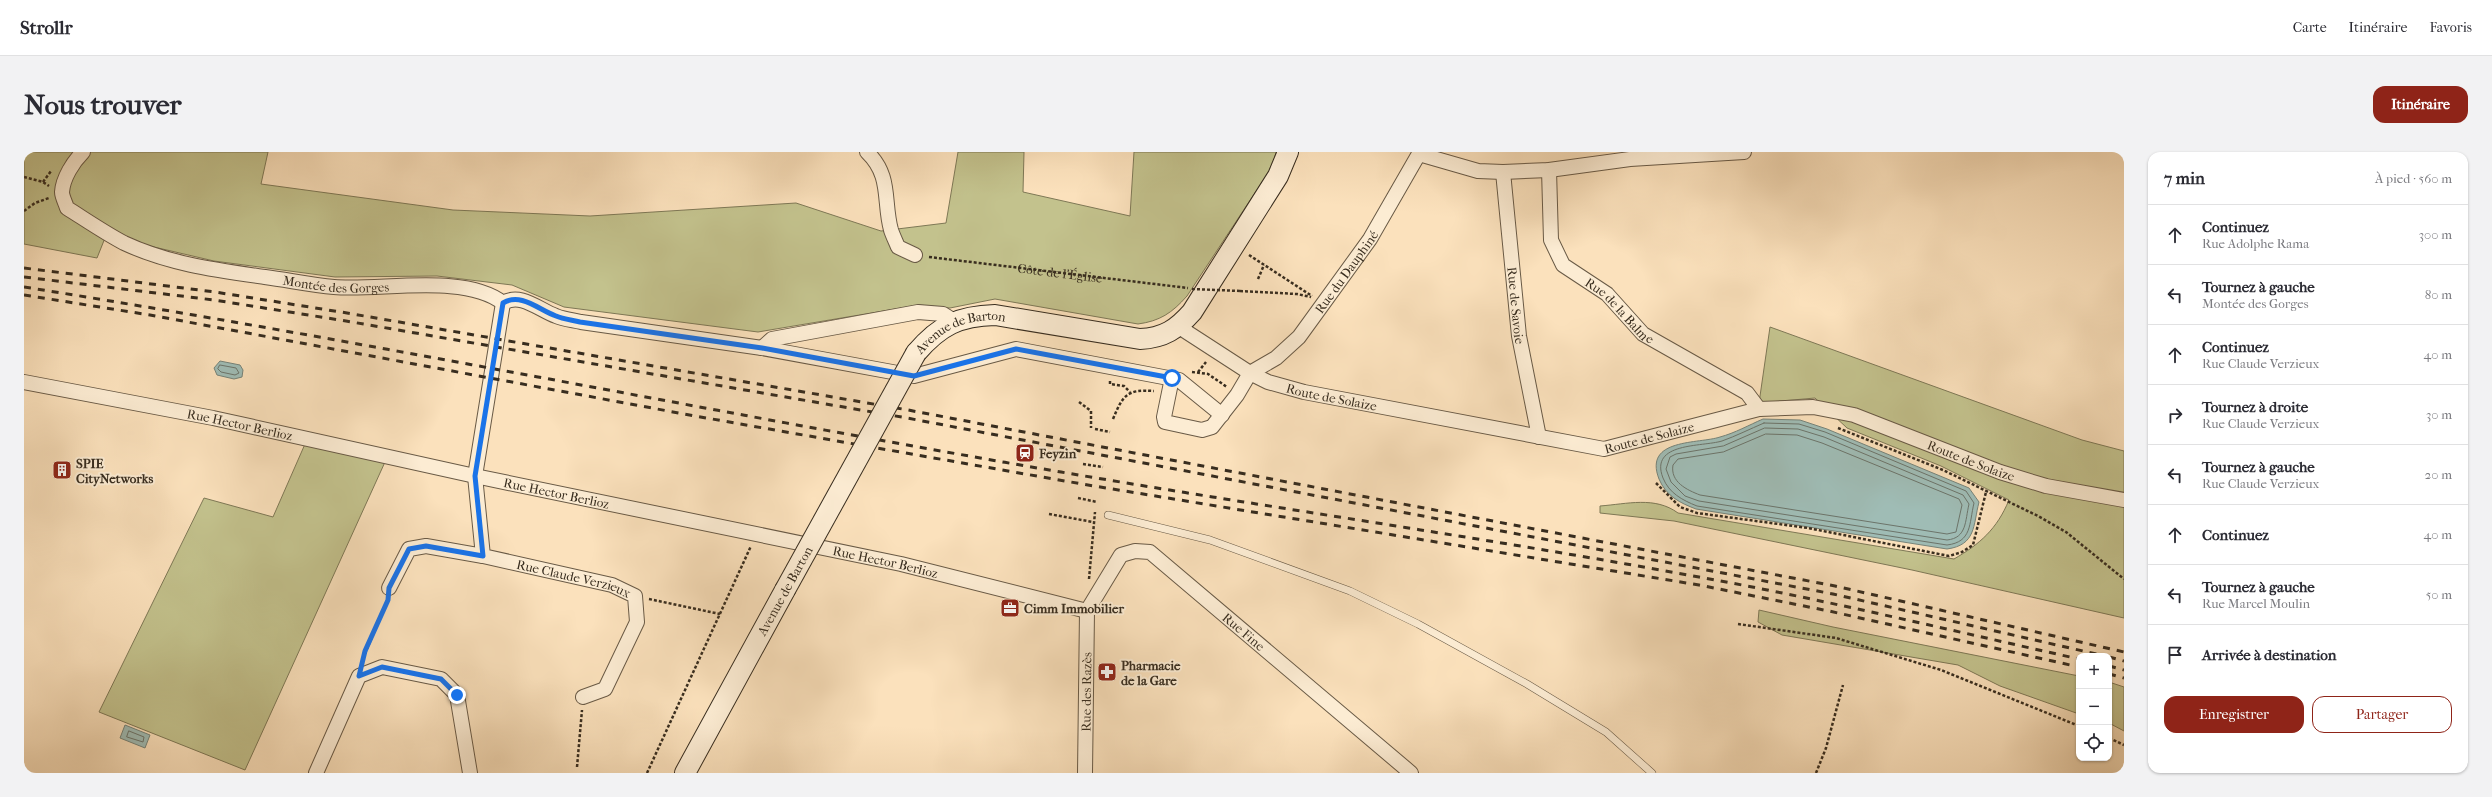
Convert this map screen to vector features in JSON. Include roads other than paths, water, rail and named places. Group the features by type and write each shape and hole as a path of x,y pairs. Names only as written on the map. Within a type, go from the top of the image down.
{"street":[{"name":"Montée des Gorges","path":"83,152 75,159 67,175 56,190 67,208 124,242 157,256 193,267 335,287 415,286 464,288 484,292 503,303"},
{"path":"867,152 877,162 887,189 891,230 898,247 915,255"},
{"name":"Avenue de Barton","path":"685,773 916,353 930,337 954,321 972,316 995,315 1140,339 1155,338 1179,327 1192,312 1270,190 1288,152"},
{"path":"1419,153 1478,172 1503,172 1548,170 1630,159 1744,152"},
{"name":"Rue du Dauphiné","path":"1250,373 1276,358 1299,337 1370,239 1419,153"},
{"name":"Rue de la Balme","path":"1548,170 1551,240 1563,264 1607,294 1643,334 1747,393 1759,409"},
{"name":"Rue de Savoie","path":"1503,172 1519,336 1539,437"},
{"path":"483,556 475,476 503,303 510,299 519,299 556,316 580,322 762,348 914,376 1016,349 1179,380 1222,414"},
{"path":"762,348 772,338 918,312 943,314 954,321"},
{"name":"Route de Solaize","path":"1179,327 1250,373 1268,382 1304,392 1604,449 1759,409 1809,406 1854,415 2000,472 2046,486 2124,500"},
{"path":"1172,378 1164,417 1165,422 1208,430 1222,414 1250,373"},
{"name":"Rue Hector Berlioz","path":"24,382 212,418 475,476 901,564 1088,611"},
{"name":"Rue Claude Verzieux","path":"389,588 409,549 426,546 483,556 612,585 635,596 637,622 605,689 583,697"},
{"name":"Rue Fine","path":"1088,611 1121,555 1135,551 1150,552 1411,773"},
{"name":"Rue des Razès","path":"1085,773 1088,611"},
{"path":"316,773 359,676 382,667 441,679 457,695 470,773"}],"lane":[{"path":"1108,515 1210,540 1350,591 1418,624 1527,684 1606,732 1652,773"}],"water":[{"path":"220,361 240,365 243,370 242,377 234,379 217,375 214,368"},
{"path":"1763,419 1800,420 1827,429 1969,488 1979,502 1972,533 1963,543 1956,547 1947,549 1696,509 1674,498 1665,490 1659,479 1656,466 1659,456 1666,450 1676,445 1726,435"},
{"path":"125,725 150,735 145,748 120,738"}],"railway":[{"path":"24,268 215,292 347,313 908,410 1835,586 2124,652"},
{"path":"24,277 214,300 346,321 907,418 1833,594 2092,653"},
{"path":"24,287 275,329 1026,466 1531,548 1699,577 1842,606 2076,658"},
{"path":"24,295 150,315 695,416 1082,484 1699,585 1829,611 2076,666"},
{"path":"2112,658 2124,661"},
{"path":"2112,667 2124,670"},
{"path":"2112,675 2124,678"}],"place":[{"name":"Feyzin","path":"1025,453"},
{"name":"SPIE CityNetworks","path":"62,470"},
{"name":"Cimm Immobilier","path":"1010,608"},
{"name":"Pharmacie de la Gare","path":"1107,672"}]}
